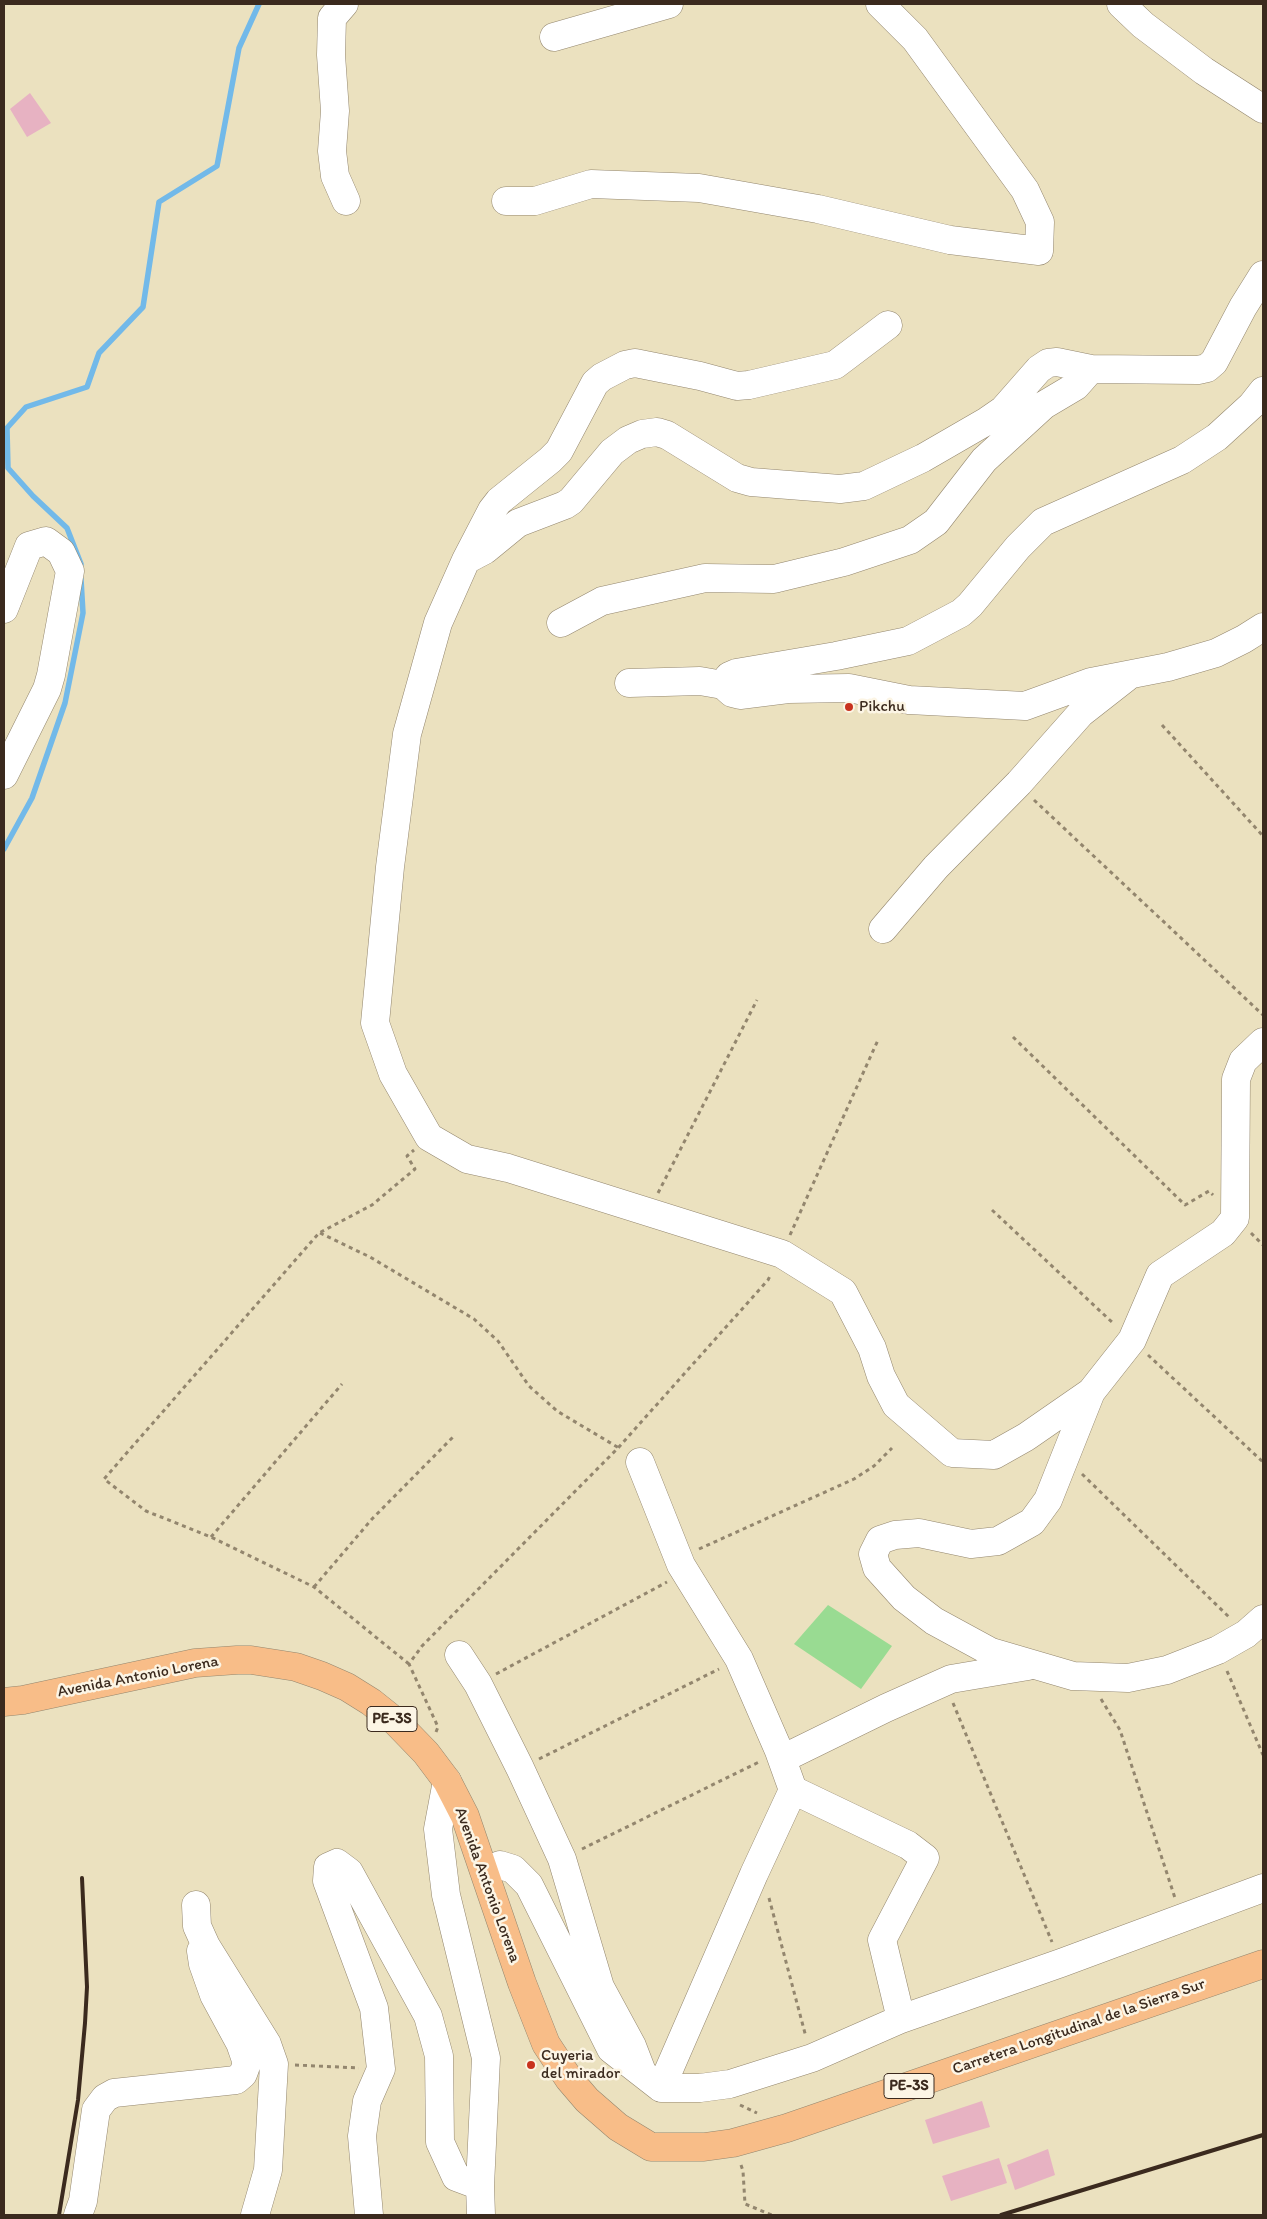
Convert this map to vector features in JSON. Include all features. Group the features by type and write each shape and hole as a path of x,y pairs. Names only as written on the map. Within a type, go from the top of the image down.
{"highway":[{"name":"Avenida Antonio Lorena","path":"4,1702 23,1700 195,1663 251,1660 296,1667 322,1676 347,1687 371,1702 396,1722 426,1753 447,1781 465,1816 522,1983 546,2044 569,2080"},
{"name":"Carretera Longitudinal de la Sierra Sur","path":"569,2080 587,2100 618,2127 651,2147 704,2147 732,2143 787,2128 1263,1964"}],"street":[{"path":"344,4 332,18 331,55 335,111 332,151 335,176 346,201"},
{"path":"554,37 669,4"},
{"path":"1121,4 1143,25 1204,71 1263,109"},
{"path":"506,201 535,201 591,184 698,188 818,209 950,240 1039,251 1040,222 1026,190 915,40 876,5"},
{"path":"466,560 485,550 518,523 565,505 572,500 612,452 628,440 642,434 657,432 667,435 737,478 751,482 840,489 855,488 864,486 923,458 988,421 1003,410 1039,369 1048,363 1057,362 1091,370 1198,370 1207,368 1214,362 1242,307 1263,275"},
{"path":"888,325 835,365 749,385 737,386 700,376 635,363 625,365 602,376 595,383 559,451 499,501 492,510 466,560 438,623 406,734 390,867 375,1023 393,1074 429,1137 468,1159 508,1168 782,1254 843,1292 872,1348 881,1376 896,1404 952,1453 994,1455 1026,1437 1091,1392 1132,1340 1160,1275 1223,1233 1235,1218 1236,1079 1243,1061 1263,1042"},
{"path":"561,623 602,601 706,578 774,579 844,562 910,540 936,522 984,460 1044,405 1076,386 1091,370"},
{"path":"723,685 729,676 736,673 836,656 908,641 961,613 970,605 1018,547 1043,522 1182,460 1217,436 1252,405 1263,391"},
{"path":"4,609 29,546 46,542 61,552 70,571 51,675 47,689 4,775"},
{"path":"629,683 700,681 723,685 732,693 740,695 788,690 849,688 909,700 1018,707 1091,682 1168,667 1216,653 1263,627"},
{"path":"884,929 936,867 1019,783 1081,713 1132,673"},
{"path":"1091,1392 1066,1459 1048,1500 1032,1522 998,1541 971,1544 918,1533 895,1535 880,1540 873,1554 877,1568 904,1598 934,1621 991,1652 1073,1676 1128,1678 1167,1670 1218,1650 1255,1627"},
{"path":"629,1455 681,1565 739,1659 781,1755 793,1790 754,1874 652,2081"},
{"path":"459,1655 478,1684 520,1768 562,1859 600,1987 652,2081"},
{"path":"781,1755 951,1679 1037,1665"},
{"path":"447,1781 438,1829 446,1895 486,2058 480,2186 481,2215"},
{"path":"793,1790 908,1845 925,1858 882,1940 901,2019"},
{"path":"369,2215 362,2136 367,2100 381,2068 374,2008 327,1881 328,1867 338,1863 349,1872 428,2016 439,2056 440,2142 456,2178 480,2186"},
{"path":"485,1871 500,1865 513,1869 529,1885 611,2049 652,2081 700,2088 730,2084 812,2058 901,2019 1061,1963 1263,1888"},
{"path":"196,1905 197,1926 206,1946 267,2044 274,2064 268,2170 255,2215"},
{"path":"78,2215 83,2201 96,2110 105,2098 114,2093 236,2080 243,2074 247,2063 240,2043 214,1995 203,1964 201,1951 206,1946"}],"path":[{"path":"1162,725 1263,836"},
{"path":"1019,783 1032,799 1263,1015"},
{"path":"648,1211 757,1000"},
{"path":"1013,1037 1185,1205 1209,1191 1263,1245"},
{"path":"408,1664 422,1646 629,1455 768,1280 782,1254 878,1040"},
{"path":"426,1753 438,1727 408,1664 314,1587 211,1536 146,1511 104,1479 319,1233 372,1205 415,1169 407,1156 429,1137"},
{"path":"319,1233 370,1258 474,1319 498,1340 529,1386 558,1411 629,1455"},
{"path":"211,1536 342,1384"},
{"path":"314,1587 372,1519 454,1436"},
{"path":"1066,1459 1255,1627"},
{"path":"1218,1650 1263,1755"},
{"path":"520,1768 739,1659"},
{"path":"1088,1678 1120,1730 1181,1918"},
{"path":"945,1682 1061,1963"},
{"path":"562,1859 781,1755"},
{"path":"754,1874 768,1894 812,2058"},
{"path":"732,2143 743,2171 745,2204 772,2215"}],"green space":[{"path":"828,1605 892,1646 861,1689 794,1644"}],"building":[{"path":"30,93 51,123 27,137 10,109"},
{"path":"982,2101 990,2127 933,2144 925,2120"},
{"path":"1048,2149 1055,2175 1015,2190 1007,2165"},
{"path":"999,2158 1007,2183 951,2201 942,2176"}],"waterway":[{"path":"81,564 67,528 33,496 8,468 7,428 26,407 87,387 99,353 143,307 159,202 217,166 239,48 259,4"},
{"path":"4,849 32,798 65,703 83,613 81,579"}],"railway":[{"path":"59,2215 78,2100 85,2023 87,1987 82,1878"},
{"path":"1001,2215 1263,2135"}],"place":[{"name":"Pikchu","path":"849,707"},
{"name":"Cuyeria del mirador","path":"531,2065"}]}
